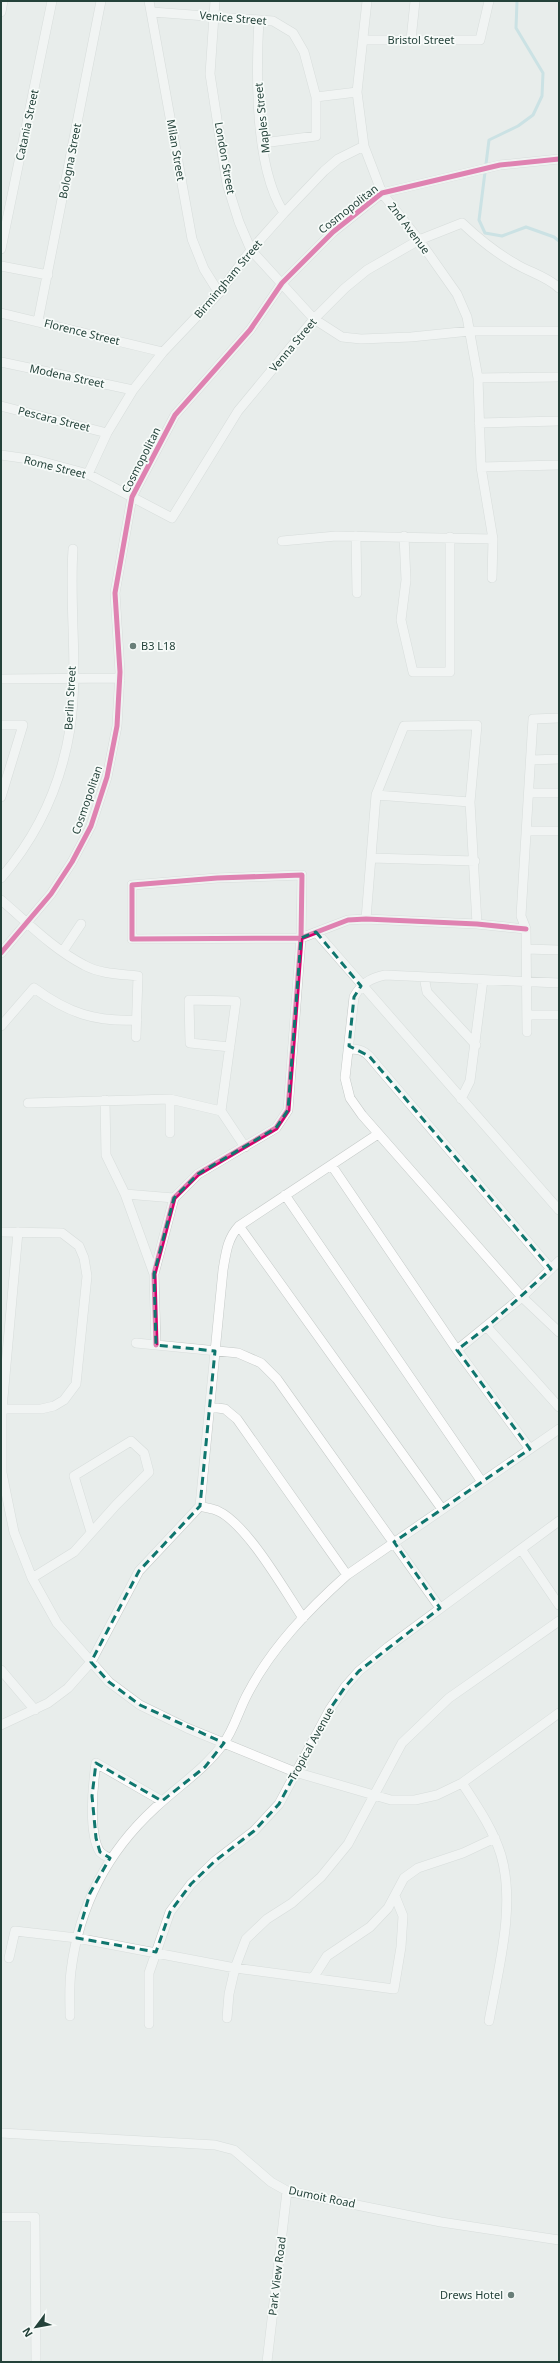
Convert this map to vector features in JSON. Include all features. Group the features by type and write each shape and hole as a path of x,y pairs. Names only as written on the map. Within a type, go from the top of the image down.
{"street":[{"path":"1,12 3,1"},
{"name":"Catania Street","path":"1,249 52,1"},
{"name":"Bologna Street","path":"38,322 101,1"},
{"name":"Milan Street","path":"149,1 192,239 204,269 219,293"},
{"name":"London Street","path":"215,1 210,74 226,176 239,222 251,250 314,319 342,337 361,339 411,338 470,331 559,331"},
{"name":"2nd Avenue","path":"367,1 357,92 364,146 382,193 419,240 456,294 466,317 470,331 478,378 481,467 493,539 492,578"},
{"path":"411,40 415,1"},
{"name":"Bristol Street","path":"363,40 480,40 489,1"},
{"name":"Venice Street","path":"152,12 273,21 293,33 304,52 316,97 316,136 263,143"},
{"name":"Maples Street","path":"259,20 257,66 263,143 269,179 276,201 284,213"},
{"path":"316,97 357,92"},
{"name":"Birmingham Street","path":"88,474 107,433 133,390 163,352 219,293 251,250 284,213 338,159 364,146"},
{"name":"Cosmopolitan","path":"1,953 51,894 72,862 91,826 107,777 117,726 120,678 114,593 132,497 175,415 250,330 282,283 333,232 382,193 500,165 559,159"},
{"name":"Venna Street","path":"172,518 238,412 314,319 345,288 367,270 419,240 462,223 491,249 518,266 549,279 559,288"},
{"path":"1,266 48,276"},
{"name":"Florence Street","path":"1,313 163,352"},
{"name":"Modena Street","path":"1,362 133,390"},
{"path":"478,378 559,377"},
{"name":"Pescara Street","path":"1,406 107,433"},
{"path":"479,423 559,421"},
{"name":"Rome Street","path":"1,455 36,460 88,474 172,518"},
{"path":"481,467 559,465"},
{"path":"282,540 356,536 493,539"},
{"path":"356,536 357,593"},
{"path":"404,536 406,580 401,620 413,672 450,672 450,537"},
{"name":"Berlin Street","path":"1,878 18,858 39,825 56,782 70,728 72,679 71,583 73,549"},
{"path":"1,679 120,678"},
{"path":"527,1032 526,930 521,916 532,760 533,719 559,718"},
{"path":"1,725 22,725 1,797"},
{"path":"366,919 376,795 404,726 478,725 470,802 475,862 477,924"},
{"path":"532,760 559,759"},
{"path":"529,793 559,793"},
{"path":"376,795 470,802"},
{"path":"527,832 559,831"},
{"path":"371,858 475,862"},
{"path":"156,1345 154,1274 174,1198 198,1174 276,1128 288,1110 301,938 302,875 217,878 132,885 132,939 301,938 348,920 366,919 477,924 526,930"},
{"path":"1,900 63,951 84,966 108,973 138,976 136,1037"},
{"path":"63,951 81,924"},
{"path":"316,932 559,1210"},
{"path":"526,949 559,950"},
{"path":"559,983 526,983 385,975 375,977 362,986 354,997 345,1078 346,1090 362,1115 378,1134 522,1297 559,1332"},
{"path":"424,977 427,992 476,1045"},
{"path":"461,1099 467,1091 470,1081 476,1045 483,980"},
{"path":"1,1026 34,988 56,1004 84,1016 111,1021 137,1020"},
{"path":"230,1047 190,1043 189,1000 236,1002 230,1047 221,1111 245,1147"},
{"path":"527,1015 559,1015"},
{"path":"348,1050 355,1048 364,1051 369,1056 551,1268"},
{"path":"28,1103 170,1098 221,1111"},
{"path":"170,1098 170,1133"},
{"path":"105,1100 106,1155 125,1194 154,1274"},
{"path":"1,1725 35,1710 68,1688 91,1662 139,1571 200,1506 215,1351 228,1243 232,1233 239,1226 332,1166 378,1134"},
{"path":"332,1166 457,1350 530,1449"},
{"path":"125,1194 174,1198"},
{"path":"286,1195 482,1482"},
{"path":"239,1226 442,1509"},
{"path":"1,1232 62,1233 72,1239 79,1246 84,1258 86,1276 76,1384 64,1400 54,1406 41,1409 1,1409"},
{"path":"18,1232 1,1409 2,1473 14,1532 32,1578 57,1623 109,1682 140,1705 224,1743 295,1772 391,1800 415,1800 437,1796 462,1783 559,1713"},
{"path":"457,1350 522,1297 559,1261"},
{"path":"487,1327 559,1407"},
{"path":"136,1344 238,1353 261,1363 277,1378 440,1608"},
{"path":"210,1407 224,1409 237,1419 348,1575"},
{"path":"70,2016 70,1971 77,1938 90,1893 110,1858 134,1827 162,1801 205,1767 224,1743 248,1692 273,1654 316,1602 348,1575 394,1542 559,1429"},
{"path":"32,1578 74,1552 91,1532 149,1472 144,1453 131,1441 74,1476 84,1515 91,1532"},
{"path":"200,1506 218,1511 235,1524 271,1570 303,1618"},
{"name":"Tropical Avenue","path":"149,2024 149,1973 170,1912 191,1884 215,1861 254,1831 279,1804 330,1709 359,1671 440,1608 559,1520"},
{"path":"521,1549 559,1605"},
{"path":"227,2018 229,1994 235,1968 246,1939 268,1919 292,1903 321,1877 348,1844 376,1796 402,1743 448,1698 559,1621"},
{"path":"1,1670 35,1710"},
{"path":"110,1858 100,1852 96,1838 92,1796 96,1763 162,1801"},
{"path":"462,1783 495,1838 502,1856 507,1894 503,1941 489,2021"},
{"path":"313,1978 327,1956 370,1927 388,1908 404,1878 418,1868 463,1853 495,1838"},
{"path":"9,1958 15,1931 77,1938 235,1968 394,1989 401,1947 403,1916 395,1896"},
{"name":"Dumoit Road","path":"1,2133 215,2145 234,2150 272,2182 287,2191 441,2222 559,2240"},
{"name":"Park View Road","path":"267,2362 287,2191"},
{"path":"1,2217 35,2217 36,2362"}],"highlighted area":[{"path":"316,932 361,986 354,997 349,1046 369,1056 551,1269 487,1327 457,1350 530,1449 394,1542 440,1608 359,1671 345,1687 330,1709 279,1804 254,1831 215,1861 191,1884 170,1912 156,1952 77,1938 90,1893 110,1858 100,1852 96,1838 92,1796 96,1763 162,1801 205,1767 224,1743 140,1705 109,1682 91,1662 139,1571 200,1506 215,1351 156,1345 154,1274 174,1198 198,1174 276,1128 288,1110 301,938"}],"waterway":[{"path":"517,1 516,28 543,73 542,96 533,115 518,126 489,140 479,220 485,233 502,236 526,227 554,237 559,241"}],"cycle path":[{"path":"1,953 51,894 72,862 91,826 107,777 117,726 120,672 115,593 132,497 175,415 250,330 282,283 333,232 382,193 500,165 559,159"},
{"path":"156,1345 154,1274 174,1198 198,1174 276,1128 288,1110 301,938 302,875 217,878 132,885 132,939 301,938 348,920 366,919 477,924 526,929"}],"place":[{"name":"B3 L18","path":"133,646"},
{"name":"Drews Hotel","path":"511,2295"}]}
